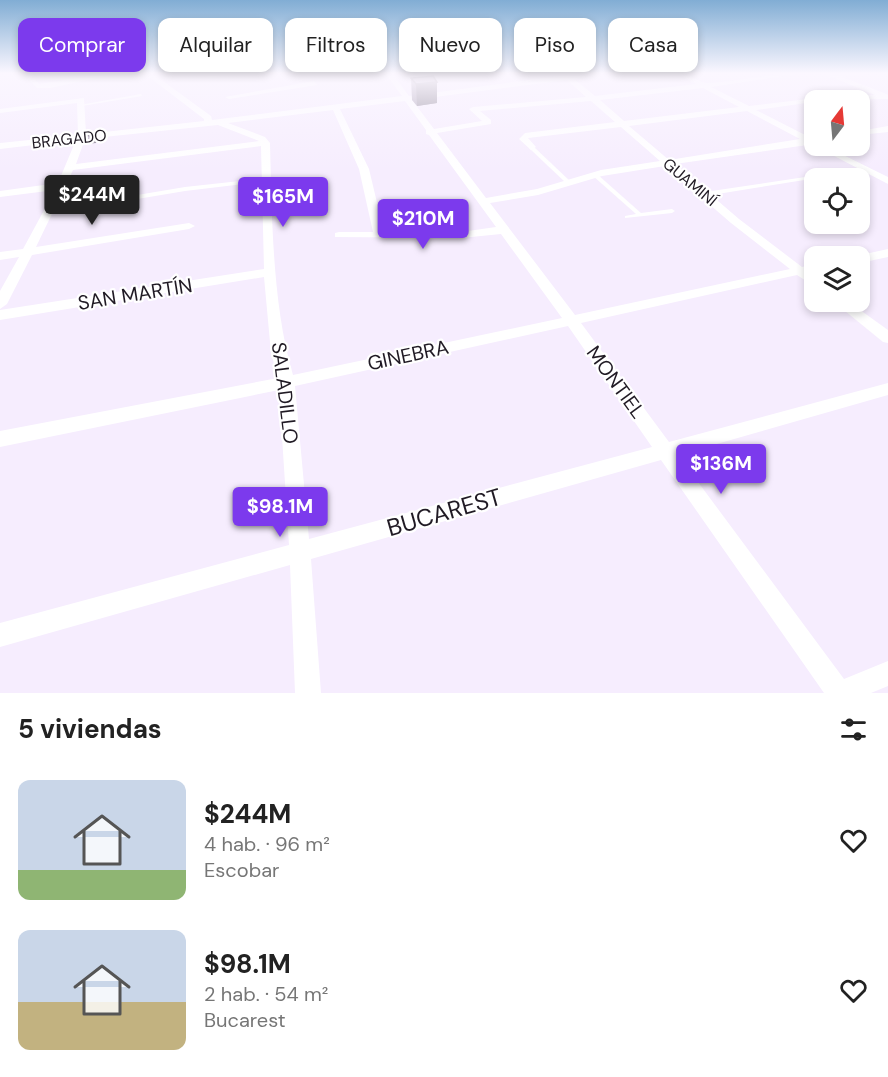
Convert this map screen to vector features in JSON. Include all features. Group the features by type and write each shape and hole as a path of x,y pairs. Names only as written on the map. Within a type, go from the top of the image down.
{"street":[{"path":"0,111 52,105"},
{"path":"0,304 25,252 62,186 82,137 82,105"},
{"path":"190,105 214,123 257,136 266,143"},
{"path":"328,105 362,160 369,182 379,235"},
{"name":"BRAGADO","path":"0,146 351,105"},
{"name":"MONTIEL","path":"411,105 429,132 484,201 841,693"},
{"path":"429,132 488,122 473,109 516,105"},
{"name":"GUAMINÍ","path":"599,105 735,221 804,267"},
{"path":"743,105 804,136"},
{"path":"531,147 523,139 525,136 777,105"},
{"path":"870,132 888,129"},
{"path":"484,201 538,192 595,174 804,142"},
{"path":"69,168 266,143"},
{"name":"SALADILLO","path":"266,143 270,272 279,353 287,382 308,693"},
{"path":"839,156 864,168"},
{"path":"870,171 888,181"},
{"path":"0,194 62,186"},
{"path":"0,256 189,226"},
{"path":"339,235 461,235 503,230"},
{"path":"870,257 888,253"},
{"name":"GINEBRA","path":"0,439 287,382 804,270"},
{"name":"SAN MARTÍN","path":"0,315 270,272"},
{"path":"853,312 888,338"},
{"name":"BUCAREST","path":"0,635 888,389"},
{"path":"841,693 888,673"}],"lane":[{"path":"531,147 568,182"},
{"path":"595,174 640,215"},
{"path":"705,194 804,179"},
{"path":"48,212 162,193 267,180"},
{"path":"627,217 672,211"}],"building":[{"path":"96,135 94,139 83,140 86,136"}]}
